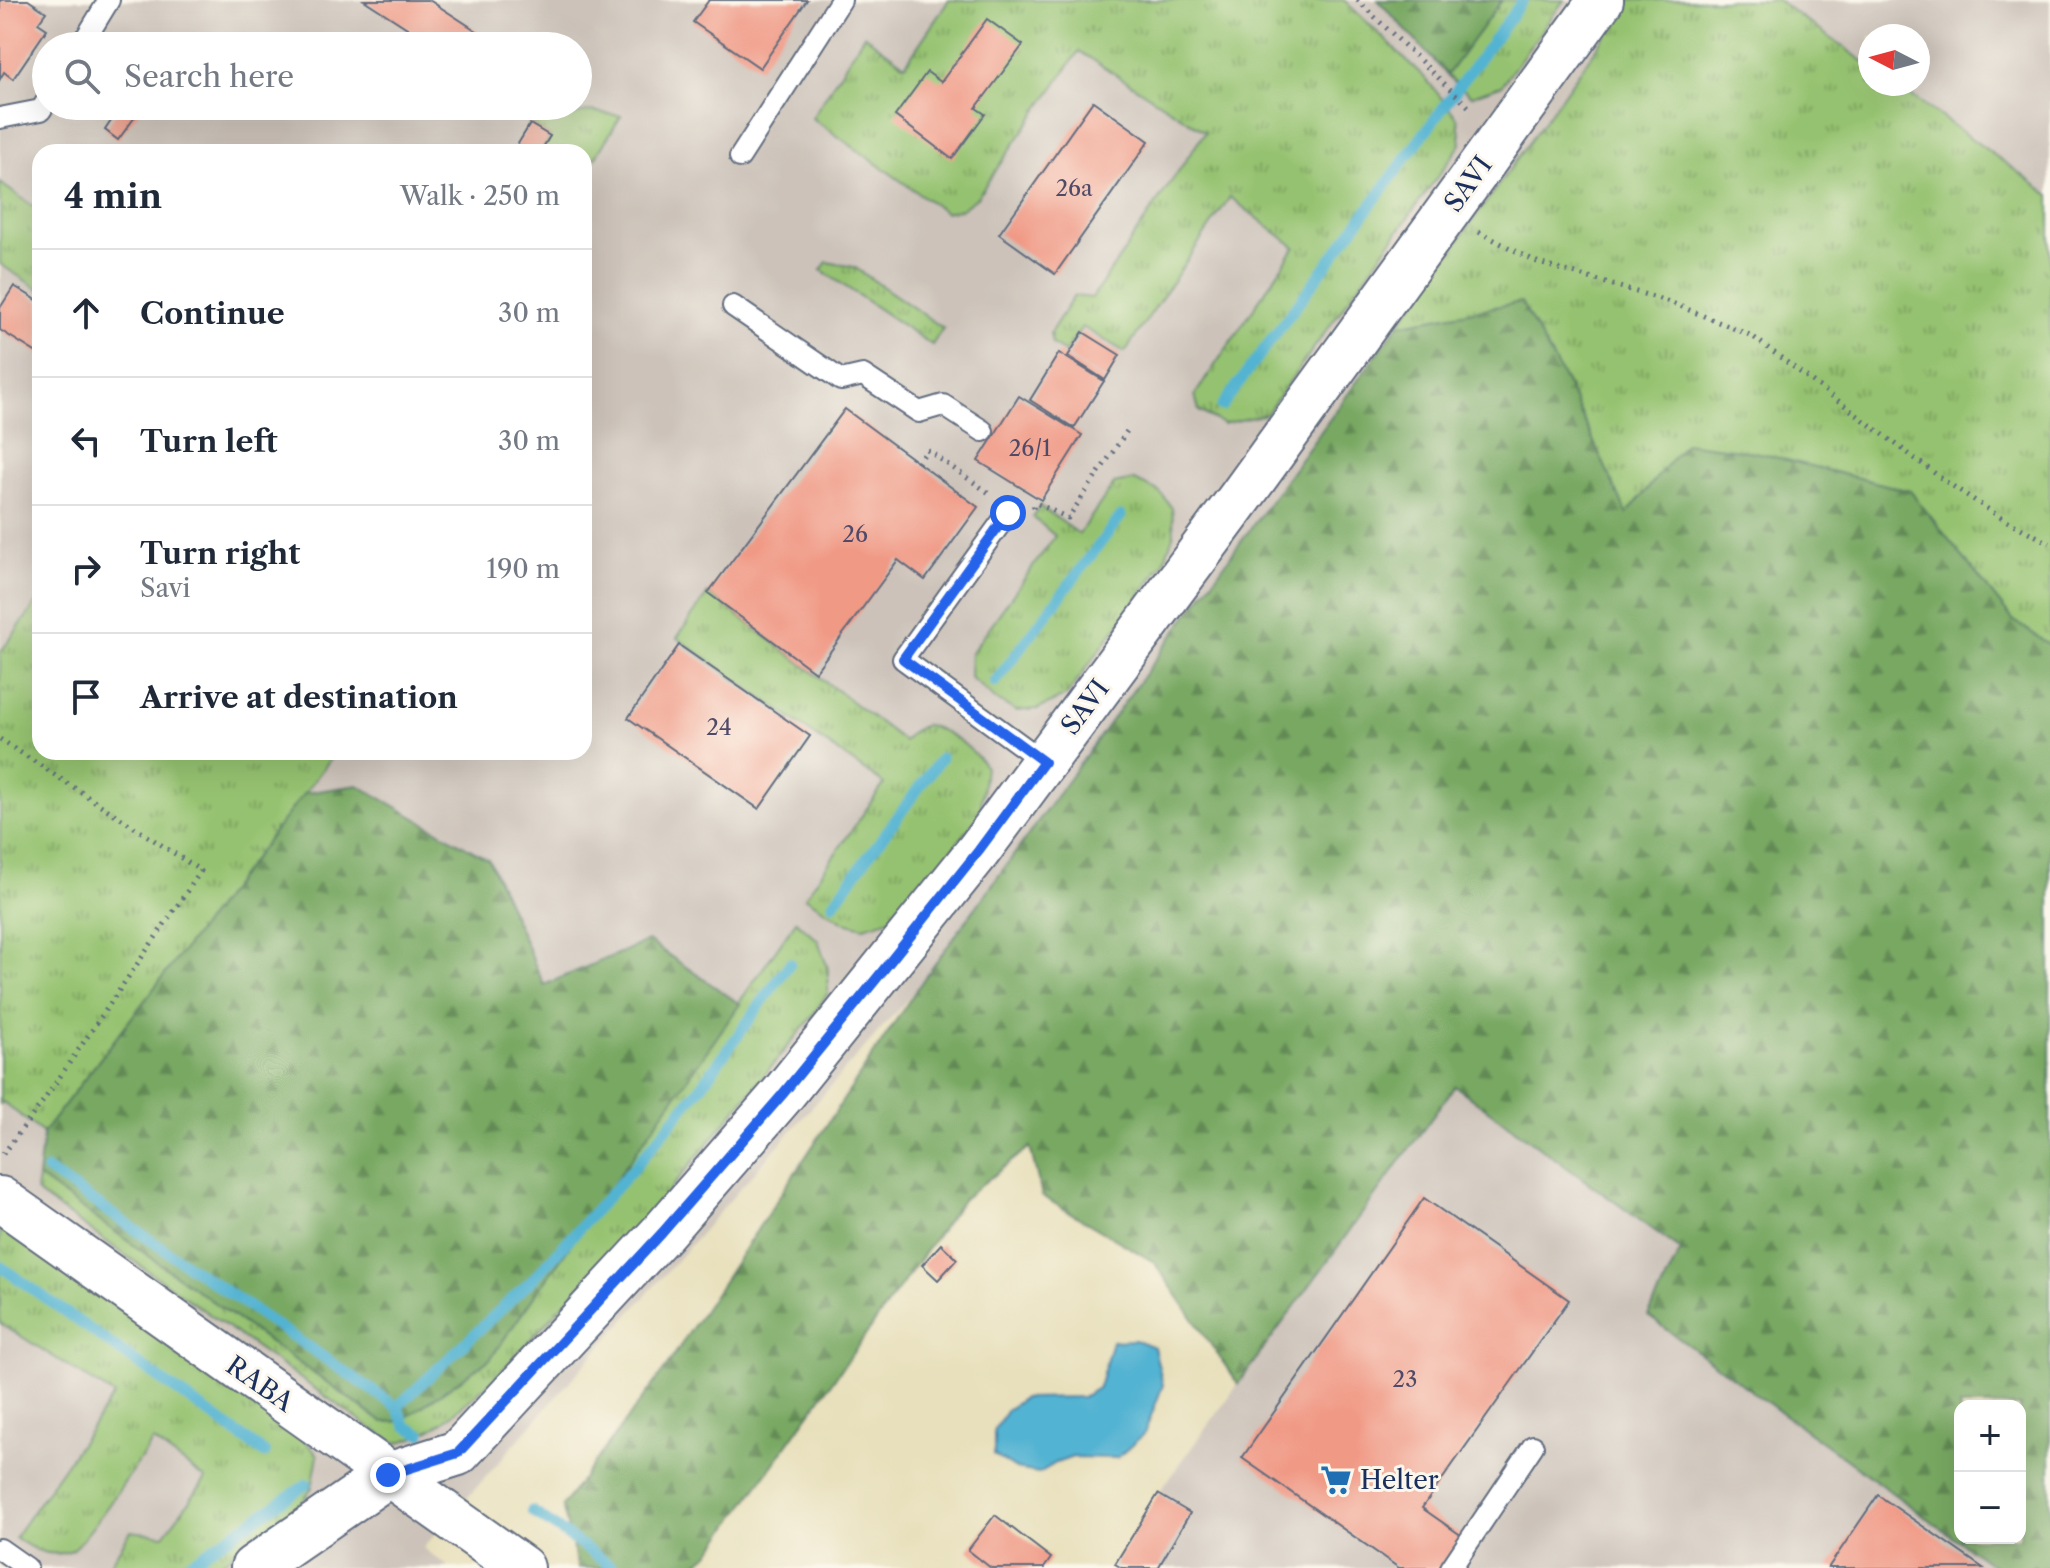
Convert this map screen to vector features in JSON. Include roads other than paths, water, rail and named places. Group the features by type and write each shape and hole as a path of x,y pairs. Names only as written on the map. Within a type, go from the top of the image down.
{"street":[{"name":"SAVI","path":"253,1568 388,1475 458,1453 662,1233 782,1095 979,850 1250,485 1601,0"},
{"name":"RABA","path":"0,1199 522,1568"}],"lane":[{"path":"90,32 109,0"},
{"path":"740,157 841,0"},
{"path":"0,118 32,112"},
{"path":"733,306 841,380 863,375 919,412 943,405 983,431"},
{"path":"1008,513 903,659 1044,762"},
{"path":"1451,1568 1533,1446"},
{"path":"0,1549 27,1568"}],"water":[{"path":"1135,1340 1154,1347 1163,1385 1144,1434 1117,1458 1073,1457 1039,1473 1016,1469 994,1455 994,1430 1007,1410 1023,1398 1082,1397 1099,1387 1112,1341"}],"waterway":[{"path":"1222,406 1523,0"},
{"path":"995,682 1121,516"},
{"path":"833,904 941,758"},
{"path":"397,1407 532,1280 633,1169 700,1088 790,963"},
{"path":"47,1170 397,1407 406,1426 421,1434"},
{"path":"0,1266 265,1453"},
{"path":"182,1568 307,1484"},
{"path":"532,1511 614,1568"}],"place":[{"name":"Helter","path":"1336,1480"}]}
